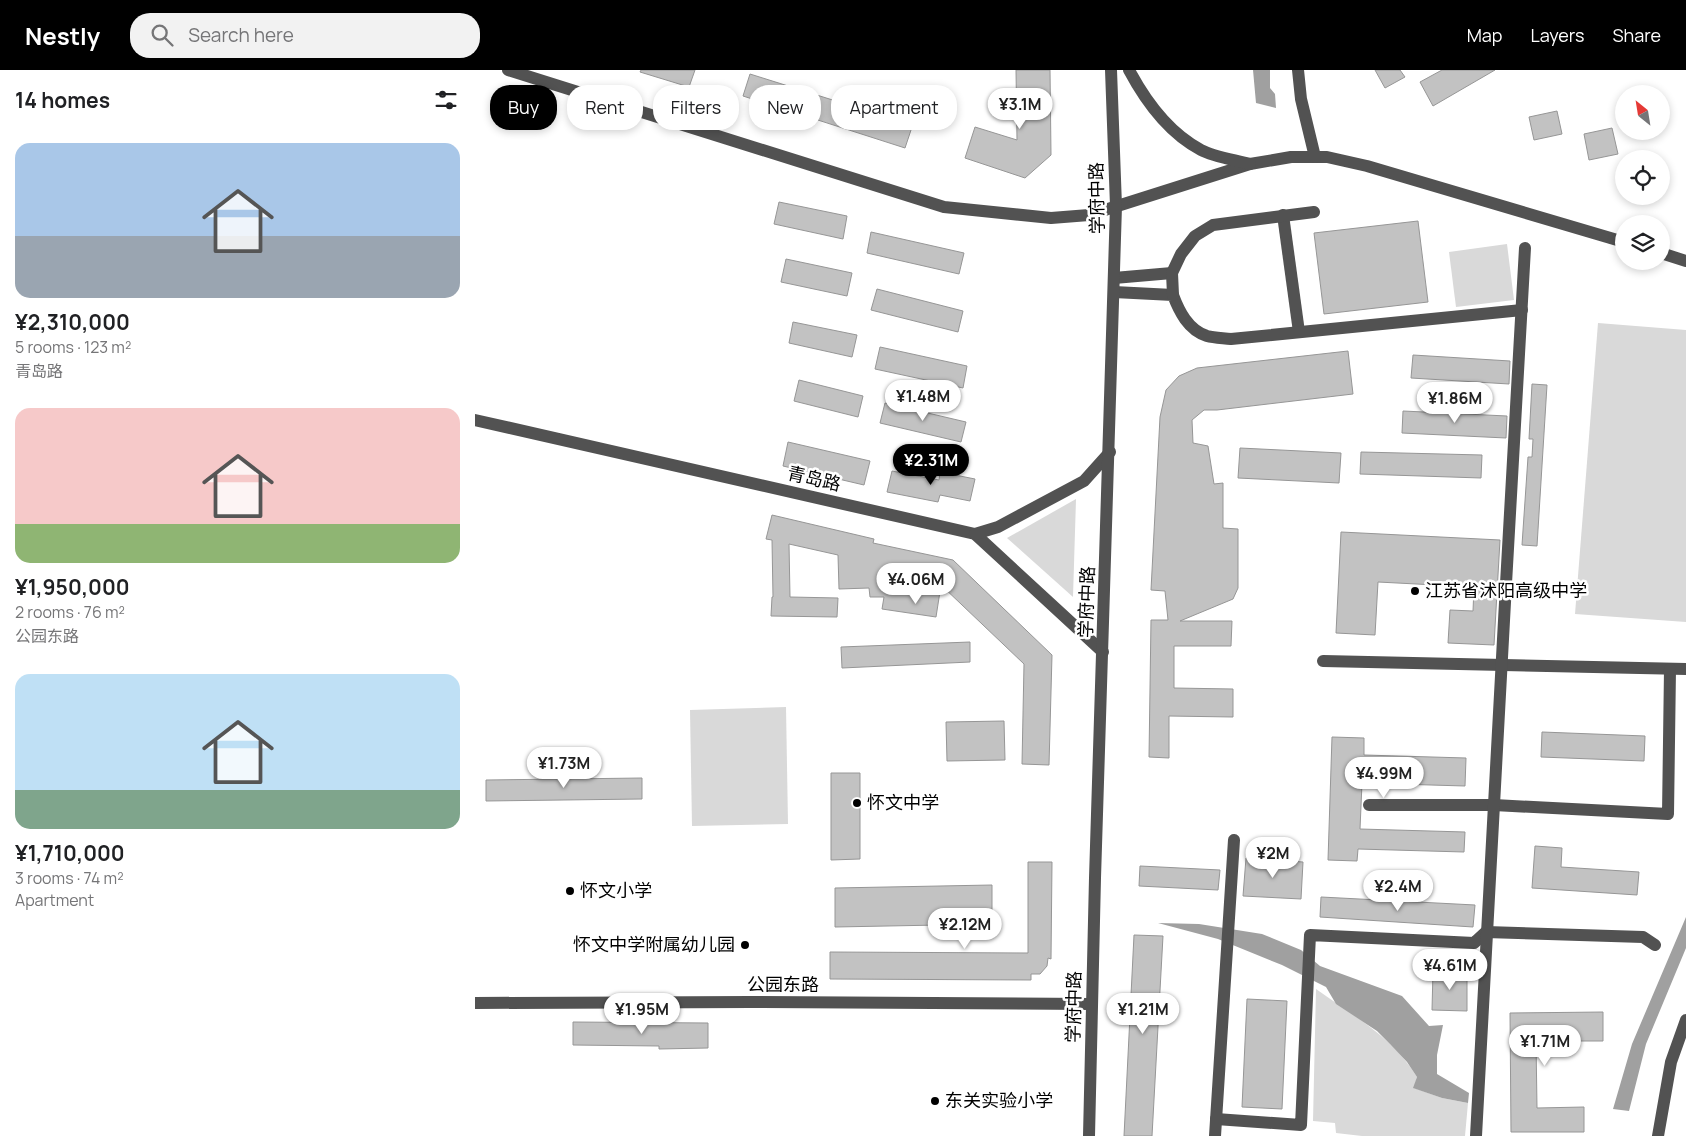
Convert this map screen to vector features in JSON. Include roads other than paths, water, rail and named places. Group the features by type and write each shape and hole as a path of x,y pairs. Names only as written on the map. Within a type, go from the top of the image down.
{"street":[{"path":"508,70 944,207 1051,218 1089,215 1251,164 1291,157 1327,157 1367,166 1615,239"},
{"name":"学府中路","path":"1089,1136 1091,1004 1115,278 1116,206 1111,70"},
{"path":"1129,70 1139,88 1171,130 1203,151 1251,164"},
{"path":"1297,70 1301,99 1315,157"},
{"path":"1314,212 1213,225 1195,236 1181,254 1172,273 1173,295 1179,312 1192,327 1206,336 1231,339 1522,310"},
{"path":"1283,216 1299,332"},
{"path":"1476,1136 1525,248"},
{"path":"1670,256 1686,261"},
{"path":"1115,278 1172,273"},
{"path":"1114,292 1173,295"},
{"name":"青岛路","path":"475,420 975,534 1103,652"},
{"path":"975,534 998,527 1084,481 1110,452"},
{"path":"1323,661 1686,669"},
{"path":"1369,805 1494,805 1668,814 1670,669"},
{"path":"1215,1136 1234,840"},
{"path":"1216,1119 1301,1125 1310,935 1474,943 1486,932 1643,937 1655,945"},
{"name":"公园东路","path":"475,1003 1091,1004"},
{"path":"1658,1136 1671,1062 1686,1020"}],"place":[{"name":"江苏省沭阳高级中学","path":"1415,591"},
{"name":"怀文中学","path":"857,803"},
{"name":"怀文小学","path":"570,891"},
{"name":"怀文中学附属幼儿园","path":"745,945"},
{"name":"东关实验小学","path":"935,1101"}]}
